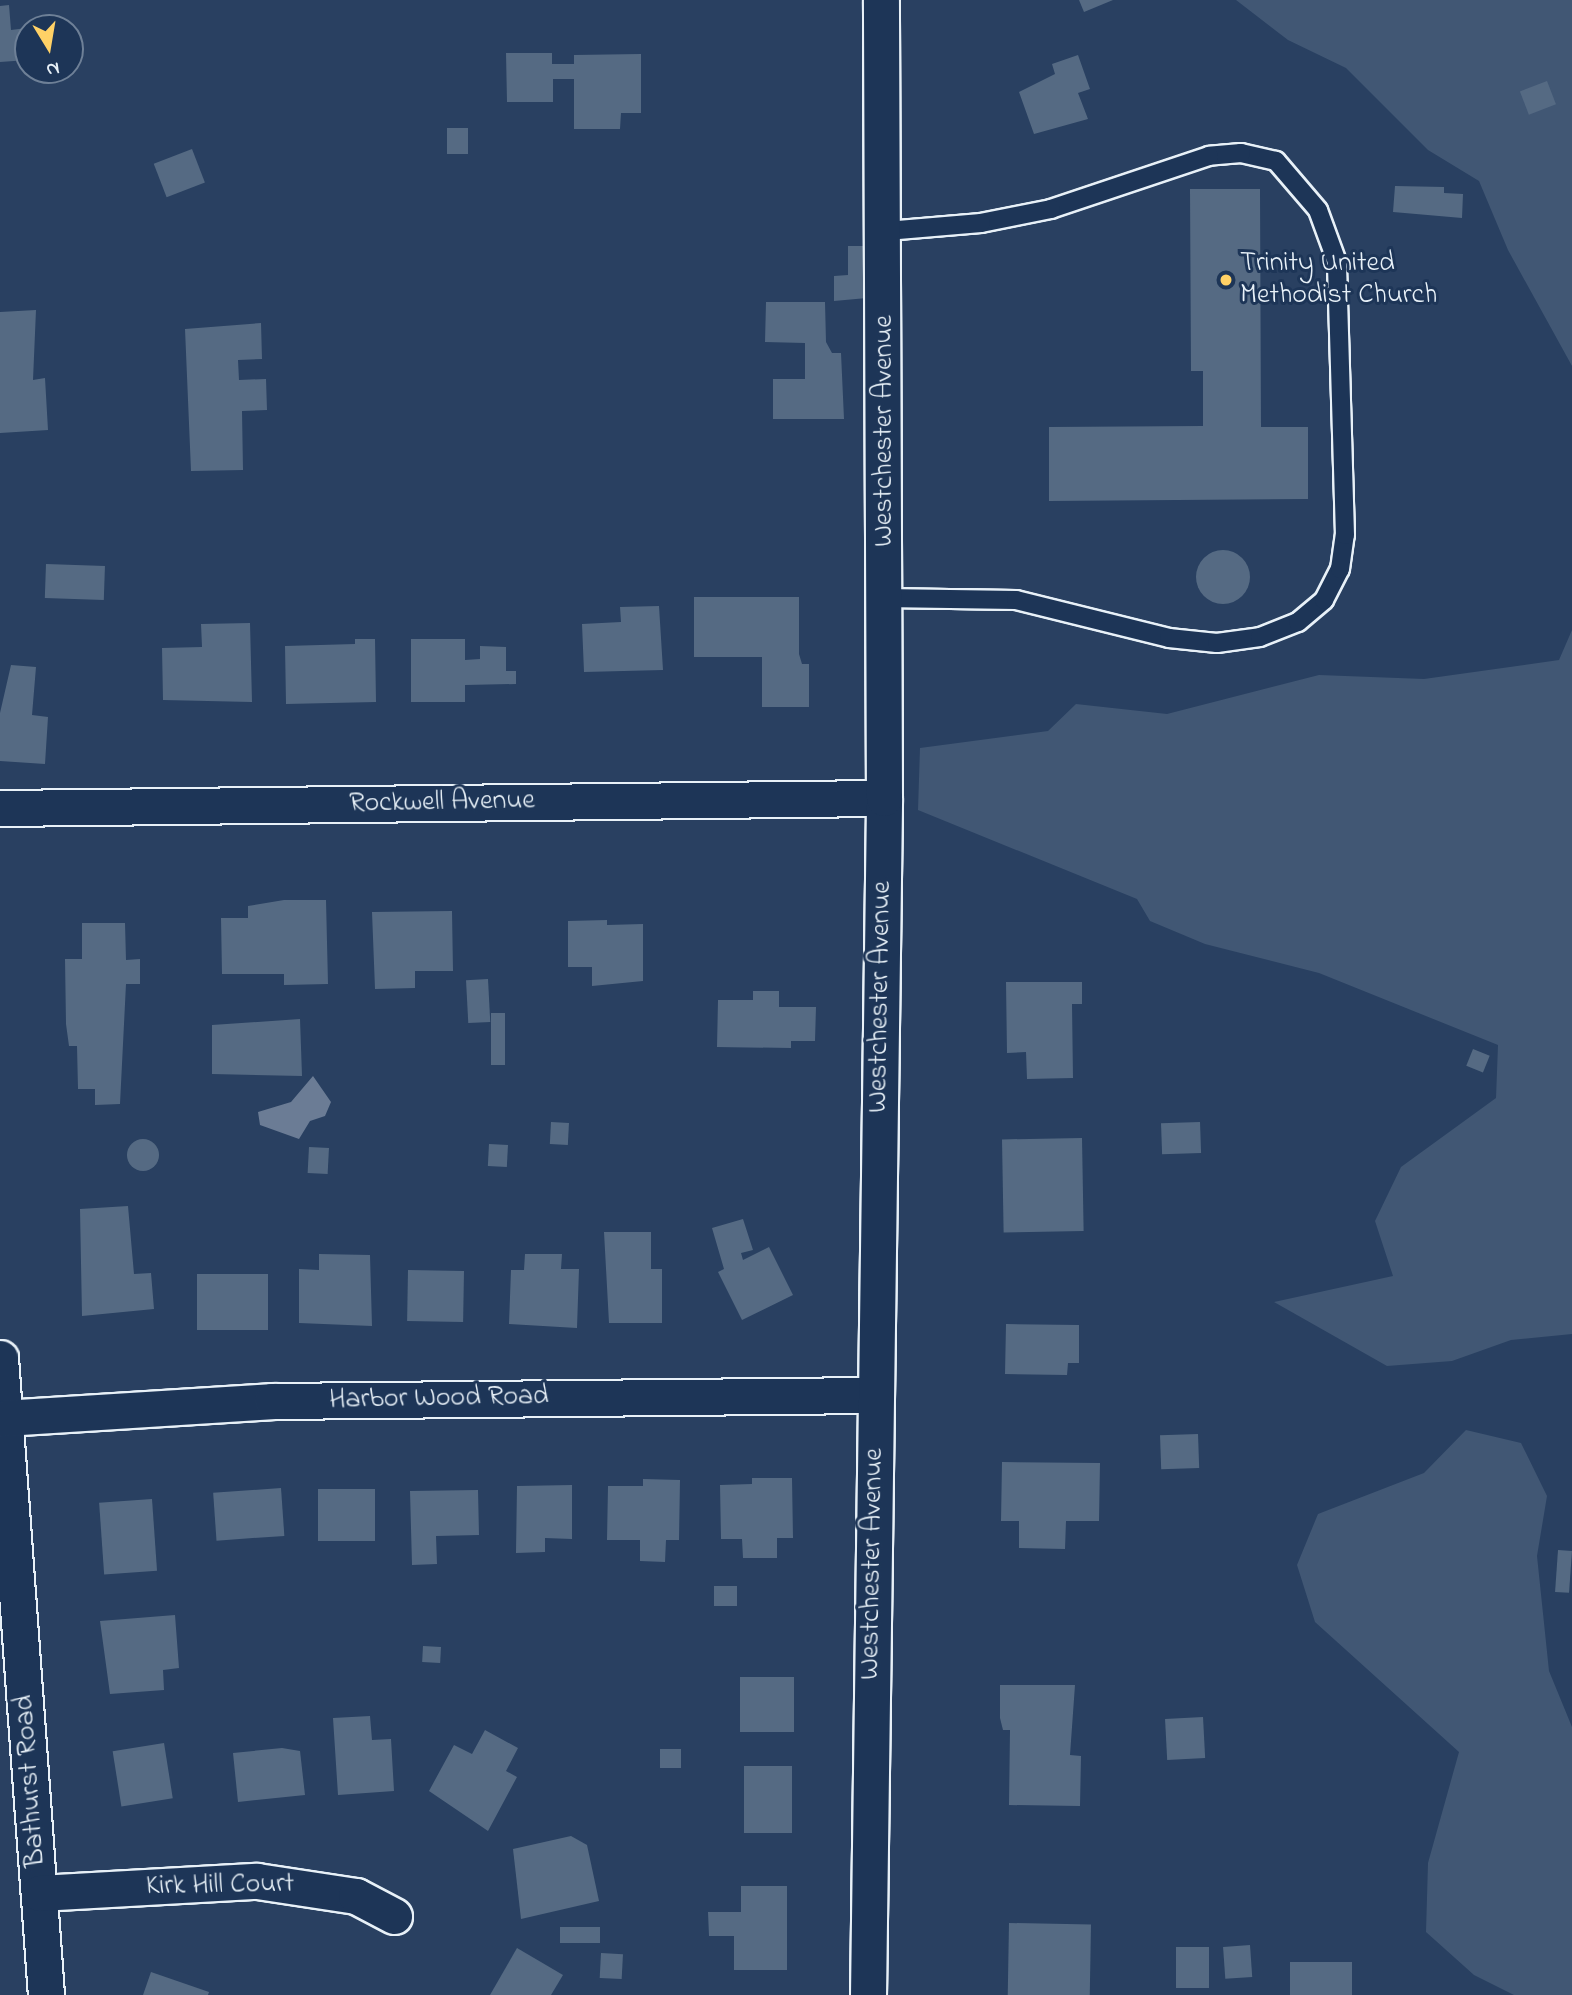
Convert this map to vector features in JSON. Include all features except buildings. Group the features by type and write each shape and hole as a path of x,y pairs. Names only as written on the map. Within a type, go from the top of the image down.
{"street":[{"name":"Westchester Avenue","path":"868,1995 884,798 886,231 881,0"},
{"name":"Rockwell Avenue","path":"0,808 884,798"},
{"name":"Bathurst Road","path":"0,1358 47,1995"},
{"name":"Harbor Wood Road","path":"4,1418 272,1401 875,1395"},
{"name":"Kirk Hill Court","path":"39,1893 282,1883 356,1896 394,1916"}],"lane":[{"path":"884,598 1016,600 1169,638 1217,643 1260,637 1307,615 1324,600 1340,569 1345,535 1337,261 1318,209 1276,161 1241,153 1209,156 1051,209 981,223 886,231"}],"shaded area":[{"path":"1236,0 1572,0 1572,366 1508,250 1479,181 1428,150 1346,68 1288,40"},
{"path":"1572,630 1572,1334 1511,1340 1452,1361 1387,1366 1274,1302 1393,1276 1375,1221 1401,1167 1496,1098 1498,1045 1319,973 1205,944 1150,921 1137,899 918,810 920,748 1048,731 1076,704 1167,714 1319,675 1424,679 1559,660"},
{"path":"313,1076 331,1102 325,1116 310,1121 299,1139 260,1125 258,1112 291,1102"},
{"path":"1466,1430 1521,1443 1547,1496 1537,1556 1549,1671 1572,1727 1572,1995 1514,1995 1474,1975 1426,1932 1428,1863 1459,1752 1315,1622 1297,1565 1318,1514 1424,1473"}],"place":[{"name":"Trinity United Methodist Church","path":"1226,280"}]}
